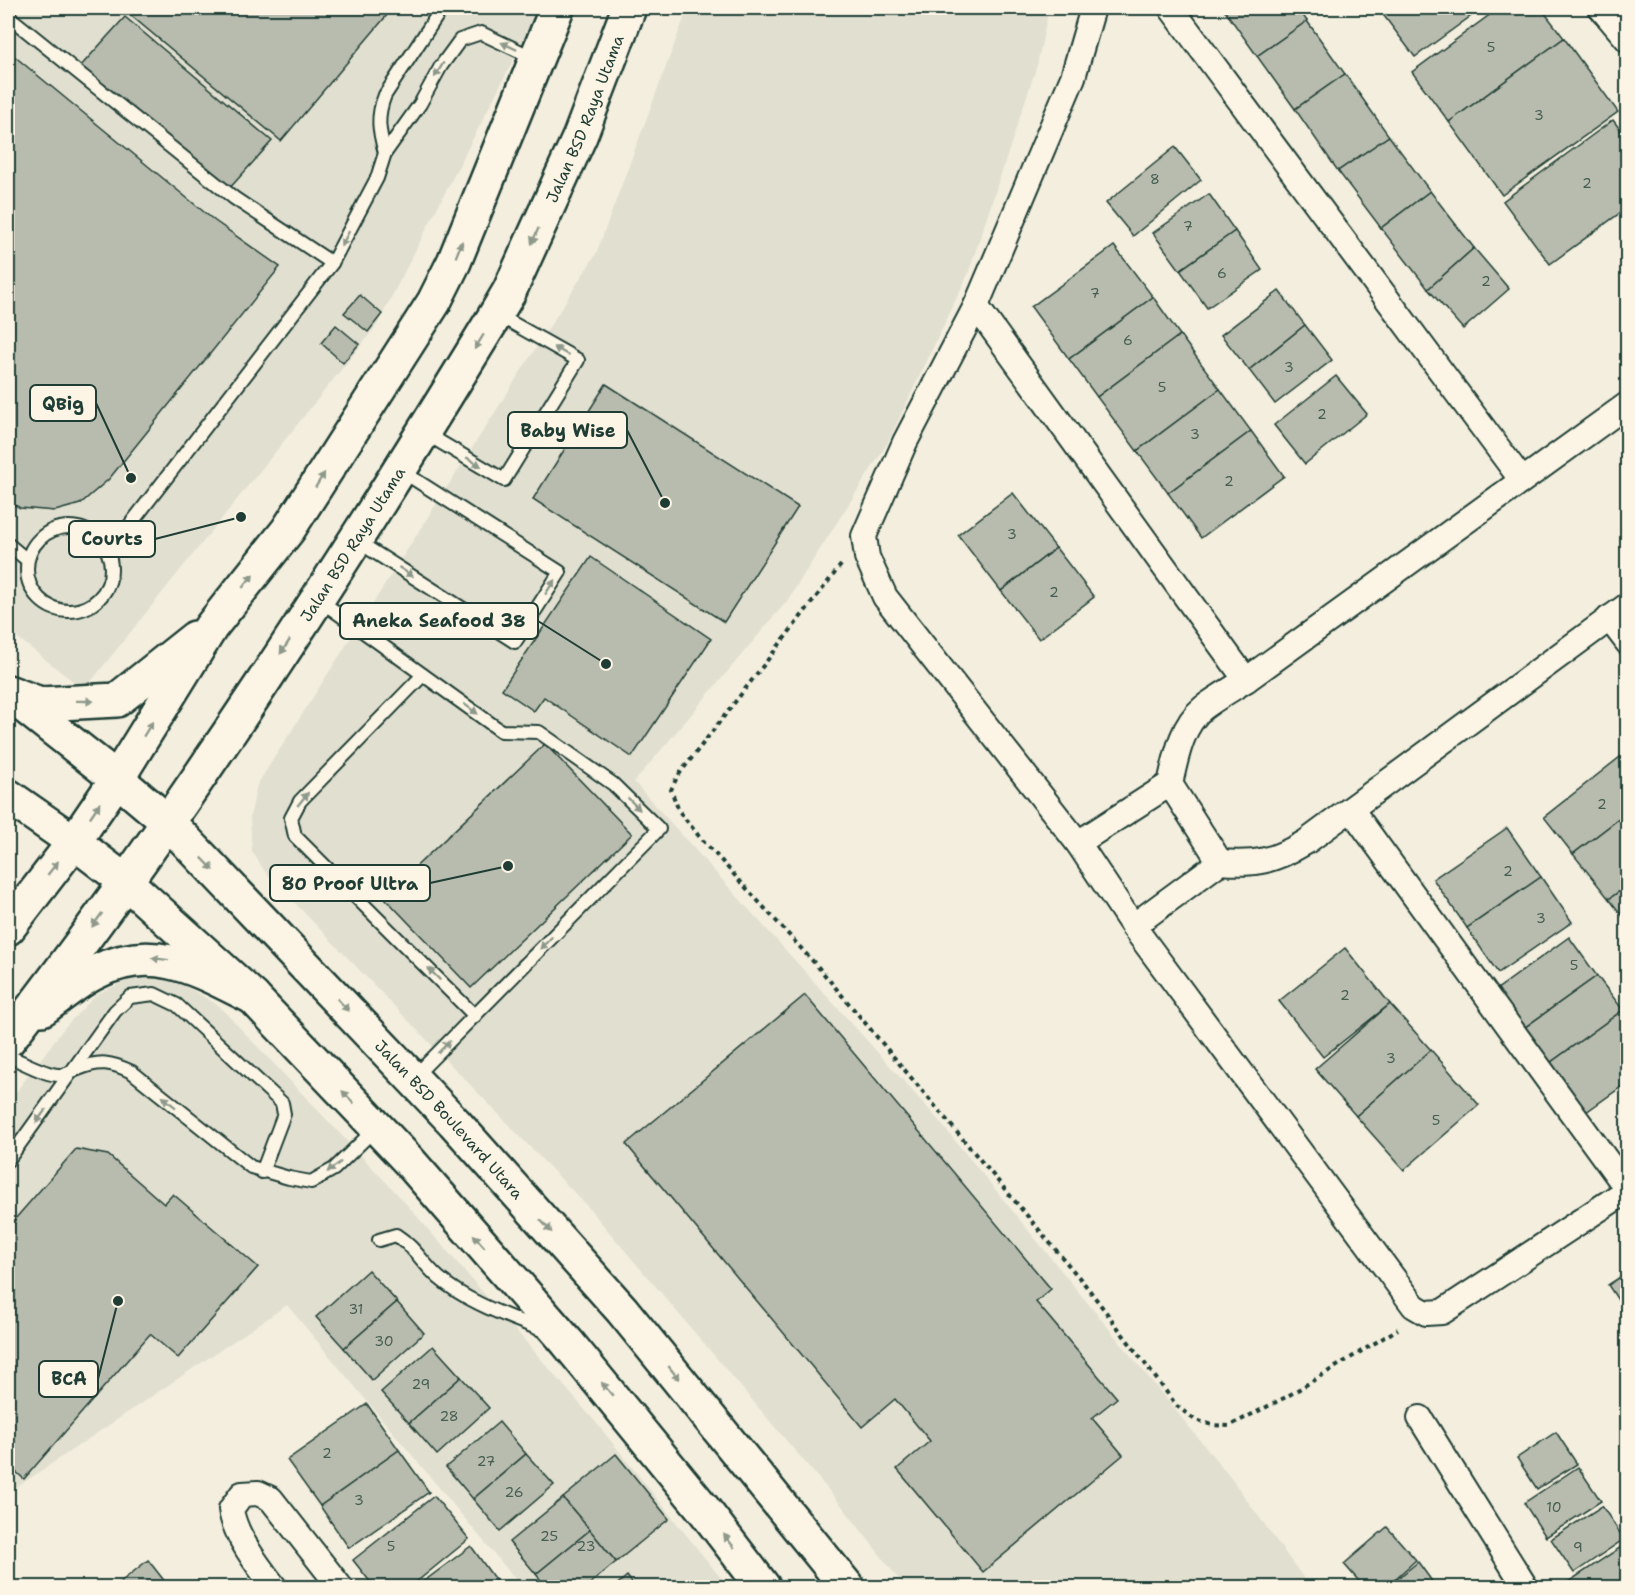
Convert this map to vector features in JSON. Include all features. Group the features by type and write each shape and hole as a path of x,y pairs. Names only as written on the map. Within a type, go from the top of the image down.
{"main road":[{"path":"8,928 74,842 117,779 211,627 288,530 434,302 454,262 557,8"},
{"name":"Jalan BSD Raya Utama","path":"14,1032 168,822 318,599 496,314 509,292 580,136 629,8"},
{"path":"8,692 40,704 117,700 211,627"},
{"name":"Jalan BSD Boulevard Utara","path":"8,692 168,822 454,1122 622,1310 848,1587"},
{"path":"8,796 126,881 253,997 409,1161 567,1342 698,1502 764,1587"},
{"path":"14,1032 95,972 122,962 147,958 193,967 253,997"}],"street":[{"path":"1093,8 1073,77 976,306 905,442 864,537 867,557 885,597 1078,843 1133,926 1414,1306 1426,1313 1442,1312 1628,1190 1351,809"},
{"path":"1171,8 1521,479"},
{"path":"1601,8 1628,40"},
{"path":"976,306 1246,680"},
{"path":"1078,843 1170,783 1178,747 1193,719 1202,709 1246,680 1521,479 1628,404"},
{"path":"1133,926 1220,861 1248,864 1285,855 1351,809 1618,611 1628,643"},
{"path":"1170,783 1220,861"},
{"path":"1420,1418 1526,1587"},
{"path":"275,1587 257,1566 232,1520 231,1509 242,1494 258,1493 270,1499 341,1587"}],"lane":[{"path":"385,153 379,130 379,109 385,95 442,8"},
{"path":"8,16 234,198 332,263"},
{"path":"109,552 332,263 376,178 385,153 420,104 441,66 460,40 481,33 537,59"},
{"path":"424,432 504,480 578,360 496,314"},
{"path":"356,540 515,642 560,572 400,470"},
{"path":"65,526 91,532 109,552 111,578 98,601 74,612 48,606 30,586 27,560 41,537 65,526"},
{"path":"8,544 27,560"},
{"path":"318,599 501,731 539,732 613,783 659,829 412,1079"},
{"path":"423,675 300,801 291,818 295,836 475,1016"},
{"path":"8,1160 115,1011 130,997 154,994 177,1005 282,1103 284,1114 262,1172"},
{"path":"8,1056 51,1074 61,1075 101,1063 115,1064 132,1072 251,1167 262,1172 311,1182 334,1169 377,1127"},
{"path":"379,1240 396,1235 410,1244 437,1277 462,1295 567,1342"}],"path":[{"path":"864,537 677,777 671,790 679,811 819,968 1087,1287 1177,1406 1195,1420 1229,1426 1286,1397 1426,1313"}],"shaded area":[{"path":"8,8 540,8 377,325 84,690 8,630"},
{"path":"688,8 1049,8 1037,65 968,274 887,444 787,601 634,782 934,1115 1230,1477 1310,1587 905,1587 843,1507 588,1207 266,873 252,851 250,817 257,785 596,254"},
{"path":"133,978 174,979 219,1006 401,1198 598,1425 728,1587 522,1587 287,1305 8,1493 8,1103 64,1028 97,994"}],"building":[{"path":"122,8 393,8 281,141"},
{"path":"1223,8 1298,8 1307,21 1257,56"},
{"path":"1378,8 1482,8 1415,57"},
{"path":"1499,8 1541,8 1564,38 1449,122 1412,72"},
{"path":"125,17 272,141 228,190 79,68"},
{"path":"1307,21 1345,74 1295,109 1257,56"},
{"path":"1564,38 1618,112 1502,195 1449,122"},
{"path":"8,51 215,221 280,267 109,479 80,504 55,511 20,508 8,501"},
{"path":"1345,74 1389,136 1338,171 1295,109"},
{"path":"1613,120 1628,140 1628,207 1550,264 1503,201"},
{"path":"1389,136 1430,191 1381,228 1338,171"},
{"path":"1175,147 1201,180 1133,236 1106,203"},
{"path":"1430,191 1474,248 1428,289 1381,228"},
{"path":"1209,194 1235,231 1180,270 1153,233"},
{"path":"1235,231 1262,270 1207,308 1180,270"},
{"path":"1114,246 1153,297 1069,359 1031,307"},
{"path":"1474,248 1509,289 1463,329 1428,289"},
{"path":"1279,291 1305,325 1249,370 1221,335"},
{"path":"360,295 382,314 368,332 344,313"},
{"path":"1153,297 1180,335 1097,397 1069,359"},
{"path":"336,325 359,344 343,363 321,343"},
{"path":"1305,325 1332,360 1275,404 1249,370"},
{"path":"1180,335 1220,389 1137,451 1097,397"},
{"path":"1336,376 1367,414 1305,464 1274,425"},
{"path":"606,384 798,507 724,622 533,499"},
{"path":"1220,389 1251,431 1168,493 1137,451"},
{"path":"1251,431 1284,476 1201,538 1168,493"},
{"path":"1013,493 1056,548 1001,591 958,535"},
{"path":"1056,548 1094,597 1039,639 1001,591"},
{"path":"591,557 711,639 632,757 544,697 534,711 502,689"},
{"path":"545,744 632,834 471,988 384,897"},
{"path":"1620,757 1628,767 1628,812 1573,854 1544,817"},
{"path":"1628,812 1628,885 1609,899 1573,854"},
{"path":"1507,828 1541,877 1467,928 1433,879"},
{"path":"1541,877 1572,922 1498,973 1467,928"},
{"path":"1628,885 1628,923 1609,899"},
{"path":"1569,937 1597,976 1517,1033 1489,995"},
{"path":"1345,948 1390,1004 1323,1057 1279,1001"},
{"path":"1597,976 1623,1010 1543,1068 1517,1033"},
{"path":"805,995 1051,1289 1036,1302 1117,1398 1092,1418 1123,1455 983,1572 897,1469 930,1441 895,1399 862,1427 626,1144"},
{"path":"1390,1004 1431,1050 1356,1116 1315,1069"},
{"path":"1623,1010 1628,1017 1628,1082 1579,1117 1543,1068"},
{"path":"1431,1050 1479,1105 1404,1170 1356,1116"},
{"path":"76,1149 108,1155 164,1204 173,1194 258,1267 178,1358 150,1334 24,1479 8,1465 8,1227"},
{"path":"368,1270 397,1302 344,1348 316,1317"},
{"path":"1628,1272 1628,1315 1608,1285"},
{"path":"397,1302 424,1333 372,1380 344,1348"},
{"path":"433,1346 461,1377 409,1423 381,1392"},
{"path":"461,1377 489,1408 437,1455 409,1423"},
{"path":"367,1404 399,1450 320,1506 287,1460"},
{"path":"499,1422 526,1454 473,1499 446,1467"},
{"path":"1556,1432 1577,1464 1537,1489 1517,1458"},
{"path":"399,1450 429,1492 349,1548 320,1506"},
{"path":"526,1454 554,1485 500,1531 473,1499"},
{"path":"616,1454 669,1519 616,1562 563,1498"},
{"path":"1578,1467 1601,1501 1546,1537 1524,1503"},
{"path":"434,1496 469,1539 409,1588 375,1588 353,1560"},
{"path":"563,1498 590,1530 536,1574 509,1542"},
{"path":"1602,1506 1624,1539 1574,1573 1551,1539"},
{"path":"1387,1527 1416,1560 1385,1588 1365,1588 1344,1564"},
{"path":"590,1530 616,1562 585,1588 547,1588 536,1574"},
{"path":"1627,1543 1628,1588 1571,1588 1568,1582"},
{"path":"471,1546 501,1588 415,1588"},
{"path":"148,1560 170,1588 113,1588"},
{"path":"1418,1562 1437,1588 1386,1588"},
{"path":"627,1576 636,1588 613,1588"}],"place":[{"name":"QBig","path":"131,478"},
{"name":"Baby Wise","path":"665,503"},
{"name":"Courts","path":"241,517"},
{"name":"Aneka Seafood 38","path":"606,664"},
{"name":"80 Proof Ultra","path":"508,866"},
{"name":"BCA","path":"118,1301"}]}
